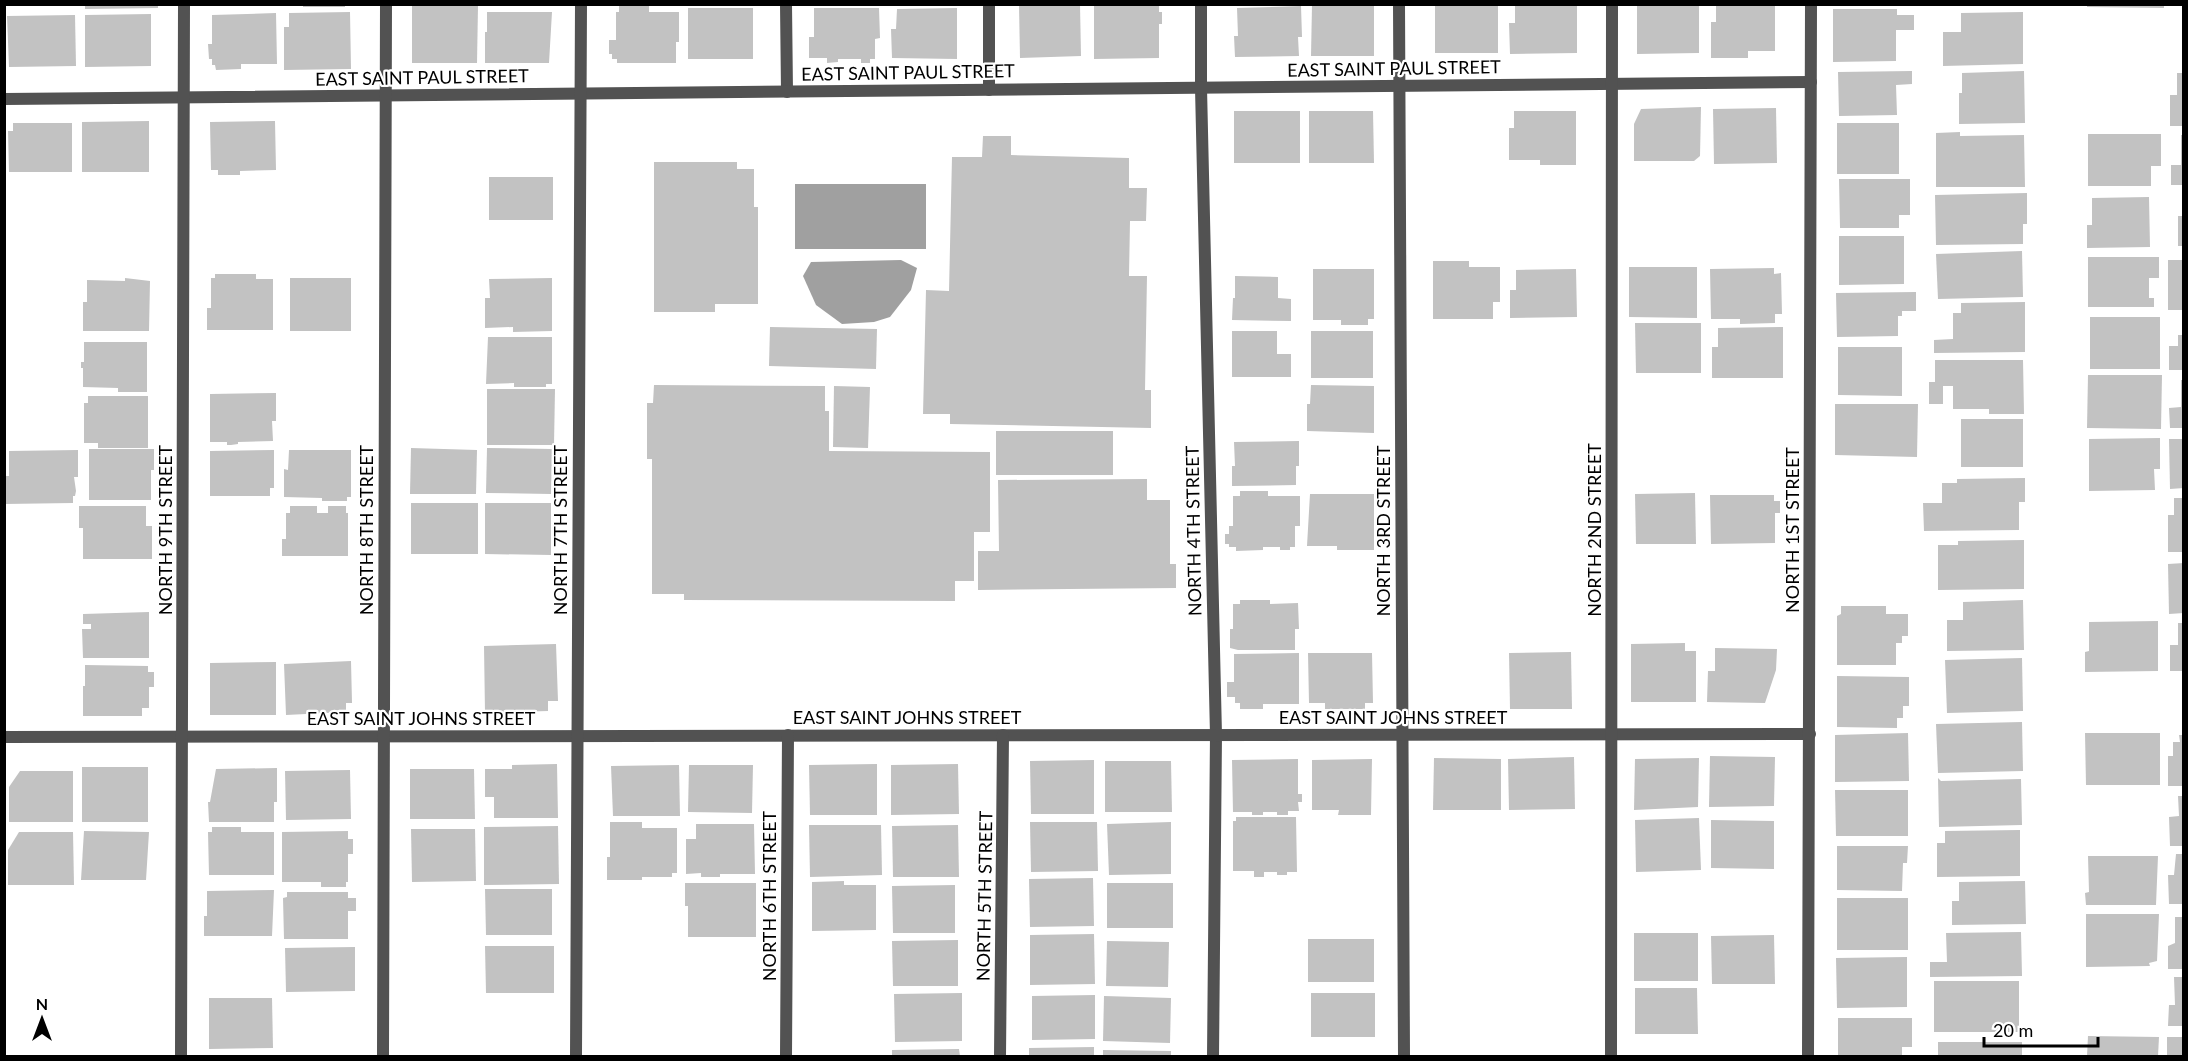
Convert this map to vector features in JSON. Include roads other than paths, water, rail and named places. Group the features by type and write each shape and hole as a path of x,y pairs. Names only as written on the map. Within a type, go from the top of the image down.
{"lane":[{"name":"NORTH 9TH STREET","path":"182,1056 183,4"},
{"name":"NORTH 8TH STREET","path":"383,1056 386,4"},
{"name":"NORTH 7TH STREET","path":"576,1056 581,4"},
{"path":"786,4 787,92"},
{"path":"988,90 989,4"},
{"name":"NORTH 4TH STREET","path":"1201,4 1216,735 1213,1056"},
{"name":"NORTH 3RD STREET","path":"1399,4 1404,1056"},
{"name":"NORTH 2ND STREET","path":"1611,1056 1612,4"},
{"name":"NORTH 1ST STREET","path":"1808,1056 1810,4"},
{"name":"EAST SAINT PAUL STREET","path":"4,99 1811,82"},
{"name":"EAST SAINT JOHNS STREET","path":"4,737 1810,734"},
{"name":"NORTH 6TH STREET","path":"786,1056 788,735"},
{"name":"NORTH 5TH STREET","path":"1000,1056 1003,735"}]}
